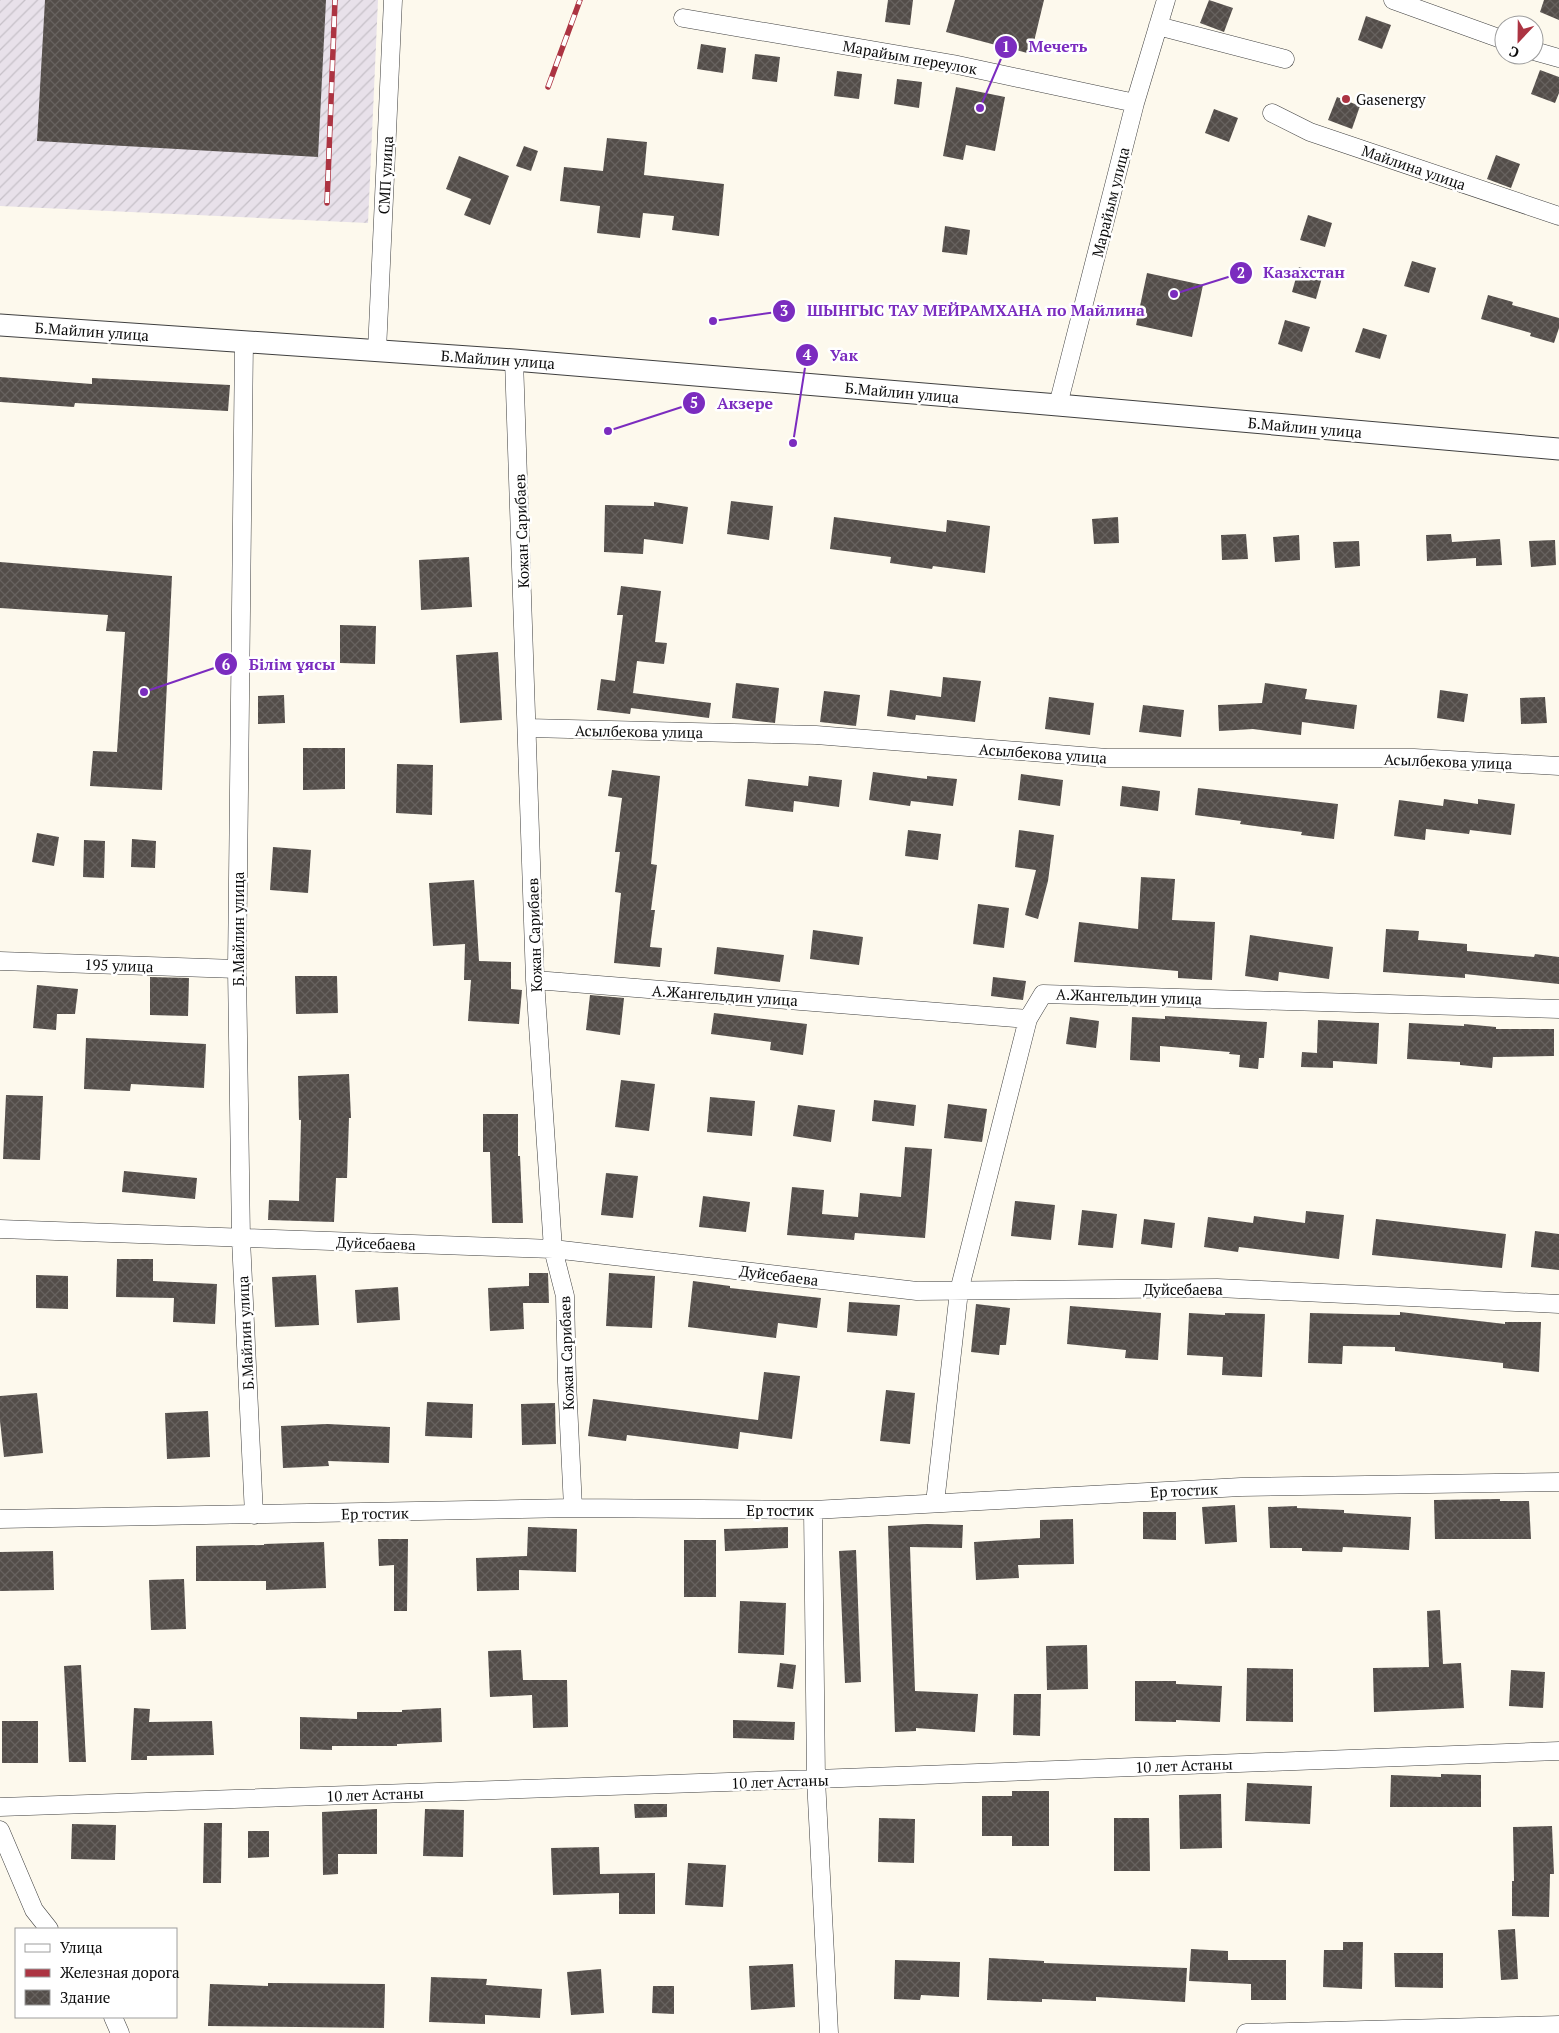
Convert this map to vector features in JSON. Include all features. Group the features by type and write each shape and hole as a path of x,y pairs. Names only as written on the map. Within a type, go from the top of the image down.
{"street":[{"name":"СМП улица","path":"377,351 393,0"},
{"name":"Марайым улица","path":"1058,405 1135,103 1166,0"},
{"path":"1393,0 1494,36"},
{"name":"Марайым переулок","path":"683,18 953,64 1135,103"},
{"path":"1158,26 1285,59"},
{"path":"1544,53 1559,58"},
{"name":"Майлина улица","path":"1272,113 1310,132 1559,216"},
{"name":"Б.Майлин улица","path":"0,325 514,360 1559,449"},
{"name":"Б.Майлин улица","path":"244,341 237,970 241,1239 254,1515"},
{"name":"Кожан Сарибаев","path":"514,360 528,728 535,980 553,1249 565,1296 573,1508"},
{"name":"Асылбекова улица","path":"528,728 816,735 1107,758 1414,758 1559,766"},
{"name":"195 улица","path":"0,961 237,970"},
{"name":"А.Жангельдин улица","path":"535,980 1028,1019 1043,994 1559,1009"},
{"path":"936,1503 959,1290 1028,1019"},
{"name":"Дуйсебаева","path":"0,1229 553,1249 916,1291 1217,1288 1559,1304"},
{"name":"Ер тостик","path":"0,1519 573,1508 813,1510 1241,1487 1559,1482"},
{"path":"813,1510 816,1779 829,2033"},
{"name":"10 лет Астаны","path":"0,1807 1559,1751"},
{"path":"0,1830 34,1910 48,1928"},
{"path":"113,2018 120,2033"},
{"path":"1246,2033 1559,2025"}],"shaded area":[{"path":"0,0 378,0 368,223 0,206"}],"building":[{"path":"45,0 326,0 318,157 37,141"},
{"path":"888,0 913,0 910,25 885,22"},
{"path":"955,0 1044,0 1031,54 946,32"},
{"path":"1209,0 1233,8 1224,32 1200,23"},
{"path":"1544,0 1559,0 1559,20 1540,12"},
{"path":"1366,16 1391,25 1382,49 1358,40"},
{"path":"701,44 726,48 723,73 697,69"},
{"path":"755,54 780,57 777,82 752,79"},
{"path":"1540,70 1559,77 1559,93 1555,103 1531,94"},
{"path":"837,71 862,74 859,99 834,96"},
{"path":"897,79 922,82 919,108 894,104"},
{"path":"956,87 1005,97 995,151 966,145 963,160 943,156"},
{"path":"1337,97 1360,106 1352,129 1328,120"},
{"path":"1214,109 1238,118 1229,142 1205,133"},
{"path":"607,138 647,142 644,175 724,184 719,236 672,230 674,216 643,213 640,238 597,233 600,206 560,201 564,167 603,171"},
{"path":"524,146 538,151 531,171 516,166"},
{"path":"1496,155 1520,164 1511,188 1487,179"},
{"path":"459,156 509,176 490,225 464,215 471,199 446,189"},
{"path":"1308,215 1332,223 1325,247 1300,240"},
{"path":"945,226 970,230 967,255 942,252"},
{"path":"1412,261 1436,268 1429,293 1404,286"},
{"path":"1299,267 1323,274 1316,299 1292,292"},
{"path":"1147,273 1203,285 1192,337 1136,325"},
{"path":"1488,295 1513,302 1512,305 1559,318 1559,328 1554,343 1530,336 1531,333 1481,319"},
{"path":"1285,320 1310,327 1302,352 1278,344"},
{"path":"1363,328 1387,335 1380,359 1355,352"},
{"path":"0,377 92,384 92,378 230,385 228,411 75,403 74,407 0,402"},
{"path":"731,501 773,506 769,540 727,534"},
{"path":"654,502 688,507 683,544 644,539 643,554 604,552 605,505 654,506"},
{"path":"834,517 946,532 947,520 990,526 985,573 933,566 932,569 890,563 891,557 830,549"},
{"path":"1118,517 1119,543 1094,544 1092,519"},
{"path":"1246,534 1248,559 1222,560 1221,535"},
{"path":"1451,534 1452,542 1500,539 1502,565 1476,566 1476,558 1427,561 1426,535"},
{"path":"1299,535 1300,560 1275,562 1273,537"},
{"path":"1555,540 1556,565 1531,567 1529,541"},
{"path":"1359,541 1360,566 1335,568 1333,542"},
{"path":"469,557 472,607 421,610 419,560"},
{"path":"0,562 172,576 162,790 90,786 93,751 117,752 125,632 106,631 108,615 0,608"},
{"path":"621,586 661,591 655,642 667,643 664,664 637,661 633,693 711,703 709,718 631,708 630,714 597,710 601,679 615,681 623,615 617,615"},
{"path":"340,625 376,626 375,664 340,663"},
{"path":"498,652 502,720 460,723 456,655"},
{"path":"943,677 981,681 975,722 916,715 915,720 887,716 890,690 941,697"},
{"path":"736,683 779,688 775,723 732,718"},
{"path":"1265,683 1307,689 1305,699 1357,705 1354,729 1302,722 1301,735 1253,729 1219,731 1218,705 1262,703"},
{"path":"1440,690 1468,694 1464,722 1437,718"},
{"path":"824,691 860,695 856,726 820,722"},
{"path":"284,695 285,723 258,724 258,696"},
{"path":"1049,697 1094,703 1090,735 1045,729"},
{"path":"1545,697 1547,723 1521,724 1520,698"},
{"path":"1143,705 1184,710 1181,737 1139,732"},
{"path":"303,748 345,748 345,789 303,790"},
{"path":"397,764 433,765 432,815 396,813"},
{"path":"612,770 660,776 651,864 657,865 651,910 655,910 650,947 662,948 660,967 614,963 621,893 615,892 620,852 615,852 622,798 608,796"},
{"path":"873,772 927,779 927,776 957,779 953,806 911,801 910,806 869,800"},
{"path":"1021,774 1063,780 1060,806 1018,800"},
{"path":"809,776 842,780 839,807 794,801 793,812 745,806 748,779 808,786"},
{"path":"1122,786 1160,791 1158,811 1120,806"},
{"path":"1198,788 1338,804 1334,839 1301,835 1302,832 1240,824 1241,821 1195,815"},
{"path":"1444,799 1478,804 1478,799 1515,804 1511,835 1470,830 1469,834 1426,829 1425,840 1394,836 1399,800 1443,806"},
{"path":"908,830 941,834 938,860 905,856"},
{"path":"1019,830 1054,835 1048,881 1038,919 1025,915 1036,870 1015,867"},
{"path":"37,833 59,837 54,866 32,862"},
{"path":"132,839 156,841 155,868 131,867"},
{"path":"84,840 105,841 104,878 83,877"},
{"path":"273,847 311,850 308,893 270,890"},
{"path":"1141,877 1175,879 1172,920 1215,922 1212,980 1178,978 1178,971 1074,962 1079,922 1138,929"},
{"path":"474,880 479,961 511,962 511,989 522,990 519,1024 468,1021 471,980 464,980 465,944 433,946 429,883"},
{"path":"978,904 1009,908 1004,948 973,944"},
{"path":"1386,929 1419,931 1418,940 1467,944 1467,951 1534,957 1535,954 1559,957 1559,984 1465,974 1465,978 1383,972"},
{"path":"813,930 863,937 859,965 810,959"},
{"path":"1250,935 1333,947 1329,979 1279,972 1278,981 1245,976"},
{"path":"717,947 784,955 780,982 714,974"},
{"path":"295,976 337,976 338,1013 296,1014"},
{"path":"150,977 189,978 188,1016 150,1015"},
{"path":"993,977 1026,981 1023,1000 991,996"},
{"path":"37,985 78,989 75,1014 57,1014 56,1030 33,1028"},
{"path":"590,995 624,998 620,1035 586,1030"},
{"path":"714,1013 807,1024 803,1055 770,1050 771,1042 711,1034"},
{"path":"1165,1016 1267,1022 1264,1058 1259,1058 1258,1069 1239,1067 1240,1055 1229,1054 1230,1052 1160,1046 1160,1062 1130,1060 1132,1017 1165,1019"},
{"path":"1070,1017 1099,1021 1096,1048 1066,1044"},
{"path":"1318,1020 1379,1023 1377,1064 1333,1061 1333,1068 1301,1067 1302,1052 1317,1053"},
{"path":"1409,1023 1464,1026 1464,1024 1496,1027 1496,1029 1554,1029 1554,1056 1493,1057 1492,1068 1460,1065 1460,1062 1407,1059"},
{"path":"86,1038 206,1044 204,1088 131,1084 130,1091 84,1089"},
{"path":"349,1074 351,1118 349,1118 347,1178 336,1178 334,1222 268,1220 269,1200 299,1201 301,1120 299,1120 298,1076"},
{"path":"621,1080 655,1084 649,1131 615,1127"},
{"path":"6,1095 43,1096 40,1160 3,1159"},
{"path":"710,1097 755,1101 752,1136 707,1132"},
{"path":"874,1100 916,1105 914,1126 872,1121"},
{"path":"948,1104 987,1109 982,1142 944,1138"},
{"path":"798,1105 835,1110 831,1142 793,1136"},
{"path":"483,1114 518,1114 518,1156 520,1156 523,1223 492,1223 490,1152 483,1152"},
{"path":"905,1147 932,1149 925,1238 855,1233 854,1240 787,1235 792,1187 824,1190 822,1214 858,1217 860,1193 901,1197"},
{"path":"124,1171 197,1178 195,1199 122,1192"},
{"path":"606,1173 638,1176 633,1218 601,1215"},
{"path":"703,1196 750,1202 746,1232 699,1227"},
{"path":"1015,1201 1055,1205 1051,1240 1011,1236"},
{"path":"1082,1210 1117,1214 1113,1248 1078,1245"},
{"path":"1306,1211 1344,1215 1339,1259 1239,1247 1238,1252 1204,1247 1208,1217 1253,1223 1254,1216 1305,1223"},
{"path":"1144,1219 1175,1223 1172,1248 1141,1244"},
{"path":"1376,1219 1506,1234 1502,1268 1372,1255"},
{"path":"1535,1231 1559,1234 1559,1270 1531,1267"},
{"path":"117,1259 153,1259 153,1281 217,1284 215,1324 173,1322 174,1298 116,1297"},
{"path":"529,1273 548,1273 549,1303 523,1303 524,1329 490,1331 488,1288 529,1286"},
{"path":"609,1273 655,1276 652,1328 606,1326"},
{"path":"36,1275 68,1276 68,1309 36,1308"},
{"path":"316,1275 319,1325 275,1327 272,1277"},
{"path":"693,1281 730,1286 730,1288 821,1298 817,1328 778,1323 776,1338 688,1327"},
{"path":"398,1287 400,1320 357,1323 355,1290"},
{"path":"849,1302 900,1305 897,1336 847,1332"},
{"path":"976,1304 1010,1308 1006,1345 1000,1345 999,1355 971,1352"},
{"path":"1070,1306 1161,1313 1158,1360 1125,1358 1126,1350 1067,1344"},
{"path":"1400,1312 1505,1324 1505,1322 1541,1322 1539,1372 1503,1368 1503,1363 1395,1351 1395,1347 1343,1346 1342,1364 1308,1363 1310,1313 1400,1315"},
{"path":"1189,1313 1225,1315 1225,1313 1265,1314 1262,1377 1222,1375 1223,1357 1187,1355"},
{"path":"764,1372 800,1376 792,1439 740,1432 738,1449 627,1435 626,1441 588,1436 593,1399 758,1420"},
{"path":"886,1390 915,1393 910,1444 880,1441"},
{"path":"37,1393 43,1453 4,1457 0,1421 0,1396"},
{"path":"427,1402 473,1404 472,1438 425,1436"},
{"path":"555,1403 556,1444 522,1445 521,1404"},
{"path":"208,1411 210,1457 167,1459 165,1413"},
{"path":"327,1424 390,1427 389,1463 328,1461 329,1466 283,1468 281,1426"},
{"path":"1500,1499 1500,1501 1529,1501 1531,1539 1435,1539 1434,1500"},
{"path":"1235,1505 1237,1542 1205,1544 1202,1507"},
{"path":"1297,1506 1297,1508 1344,1510 1344,1513 1411,1517 1409,1550 1343,1547 1342,1552 1302,1551 1302,1548 1270,1548 1268,1507"},
{"path":"1143,1512 1176,1512 1176,1540 1143,1539"},
{"path":"1073,1519 1074,1564 1018,1565 1019,1578 976,1580 974,1542 1040,1538 1040,1520"},
{"path":"963,1525 962,1548 910,1547 915,1691 978,1694 975,1732 916,1728 916,1731 895,1732 888,1526"},
{"path":"528,1527 577,1529 576,1572 519,1570 519,1590 477,1591 476,1558 527,1556"},
{"path":"788,1527 788,1548 725,1551 724,1529"},
{"path":"378,1539 408,1539 407,1611 394,1611 394,1565 379,1566"},
{"path":"684,1540 716,1540 716,1597 684,1597"},
{"path":"324,1542 326,1588 266,1590 266,1581 196,1581 196,1546"},
{"path":"856,1550 861,1682 845,1683 839,1551"},
{"path":"53,1551 54,1590 0,1591 0,1552"},
{"path":"184,1579 186,1629 151,1630 149,1580"},
{"path":"740,1601 786,1603 784,1655 738,1653"},
{"path":"1440,1610 1443,1664 1461,1663 1464,1708 1374,1712 1373,1668 1429,1667 1427,1611"},
{"path":"1087,1645 1088,1689 1047,1690 1046,1646"},
{"path":"521,1650 523,1680 567,1680 568,1727 533,1728 532,1695 490,1697 488,1651"},
{"path":"780,1663 796,1665 793,1689 777,1687"},
{"path":"81,1665 86,1762 69,1762 64,1666"},
{"path":"1247,1668 1293,1669 1293,1722 1246,1721"},
{"path":"1511,1670 1545,1672 1543,1708 1509,1706"},
{"path":"1135,1681 1176,1681 1176,1684 1222,1686 1220,1722 1135,1721"},
{"path":"1014,1694 1041,1694 1040,1736 1013,1735"},
{"path":"134,1708 150,1709 149,1722 212,1721 214,1755 147,1756 147,1760 131,1760"},
{"path":"441,1708 442,1742 397,1744 397,1746 332,1746 332,1750 300,1749 300,1717 357,1719 357,1712 402,1712 402,1710"},
{"path":"733,1720 795,1722 794,1740 733,1738"},
{"path":"2,1721 38,1721 38,1763 2,1763"},
{"path":"1441,1774 1481,1775 1481,1807 1390,1807 1391,1775 1441,1777"},
{"path":"1247,1783 1312,1786 1310,1824 1245,1821"},
{"path":"1012,1791 1049,1791 1049,1846 1012,1846 1012,1836 982,1836 982,1796 1012,1796"},
{"path":"1221,1794 1222,1848 1180,1849 1179,1795"},
{"path":"634,1804 667,1804 667,1817 635,1818"},
{"path":"377,1809 377,1854 338,1854 338,1874 323,1875 322,1812"},
{"path":"425,1809 464,1810 463,1857 423,1856"},
{"path":"879,1818 915,1819 914,1863 878,1862"},
{"path":"1114,1818 1149,1818 1150,1871 1114,1871"},
{"path":"204,1823 222,1823 221,1883 203,1883"},
{"path":"72,1824 116,1825 115,1860 71,1859"},
{"path":"1552,1826 1554,1874 1550,1874 1549,1917 1512,1916 1512,1881 1514,1881 1513,1827"},
{"path":"248,1831 269,1831 269,1857 248,1858"},
{"path":"599,1847 600,1874 655,1873 655,1914 619,1914 619,1893 553,1895 551,1848"},
{"path":"688,1863 726,1865 723,1907 685,1905"},
{"path":"1515,1929 1518,1979 1501,1980 1498,1930"},
{"path":"1343,1942 1363,1942 1362,1989 1323,1987 1324,1950 1343,1950"},
{"path":"1191,1949 1228,1951 1228,1960 1286,1960 1286,2000 1251,2000 1251,1984 1189,1981"},
{"path":"1394,1953 1443,1953 1443,1988 1395,1987"},
{"path":"989,1958 1044,1961 1044,1963 1187,1968 1185,2002 1096,1997 1096,2001 1042,1999 1042,2002 987,2000"},
{"path":"895,1960 960,1962 959,1997 921,1995 920,2000 894,1999"},
{"path":"793,1964 795,2007 751,2010 749,1966"},
{"path":"601,1969 604,2013 571,2015 567,1972"},
{"path":"431,1977 487,1979 486,1985 542,1989 540,2018 485,2015 485,2024 429,2022"},
{"path":"268,1983 385,1984 384,2028 208,2026 210,1984 268,1986"},
{"path":"653,1986 674,1986 674,2014 652,2013"}],"railway":[{"path":"327,203 335,0"},
{"path":"548,87 580,0"}],"place":[{"name":"Gasenergy","path":"1346,99"},
{"name":"Мечеть","path":"980,108"},
{"name":"Казахстан","path":"1174,294"},
{"name":"ШЫНГЫС ТАУ МЕЙРАМХАНА по Майлина","path":"713,321"},
{"name":"Акзере","path":"608,431"},
{"name":"Уак","path":"793,443"},
{"name":"Білім ұясы","path":"144,692"}]}
